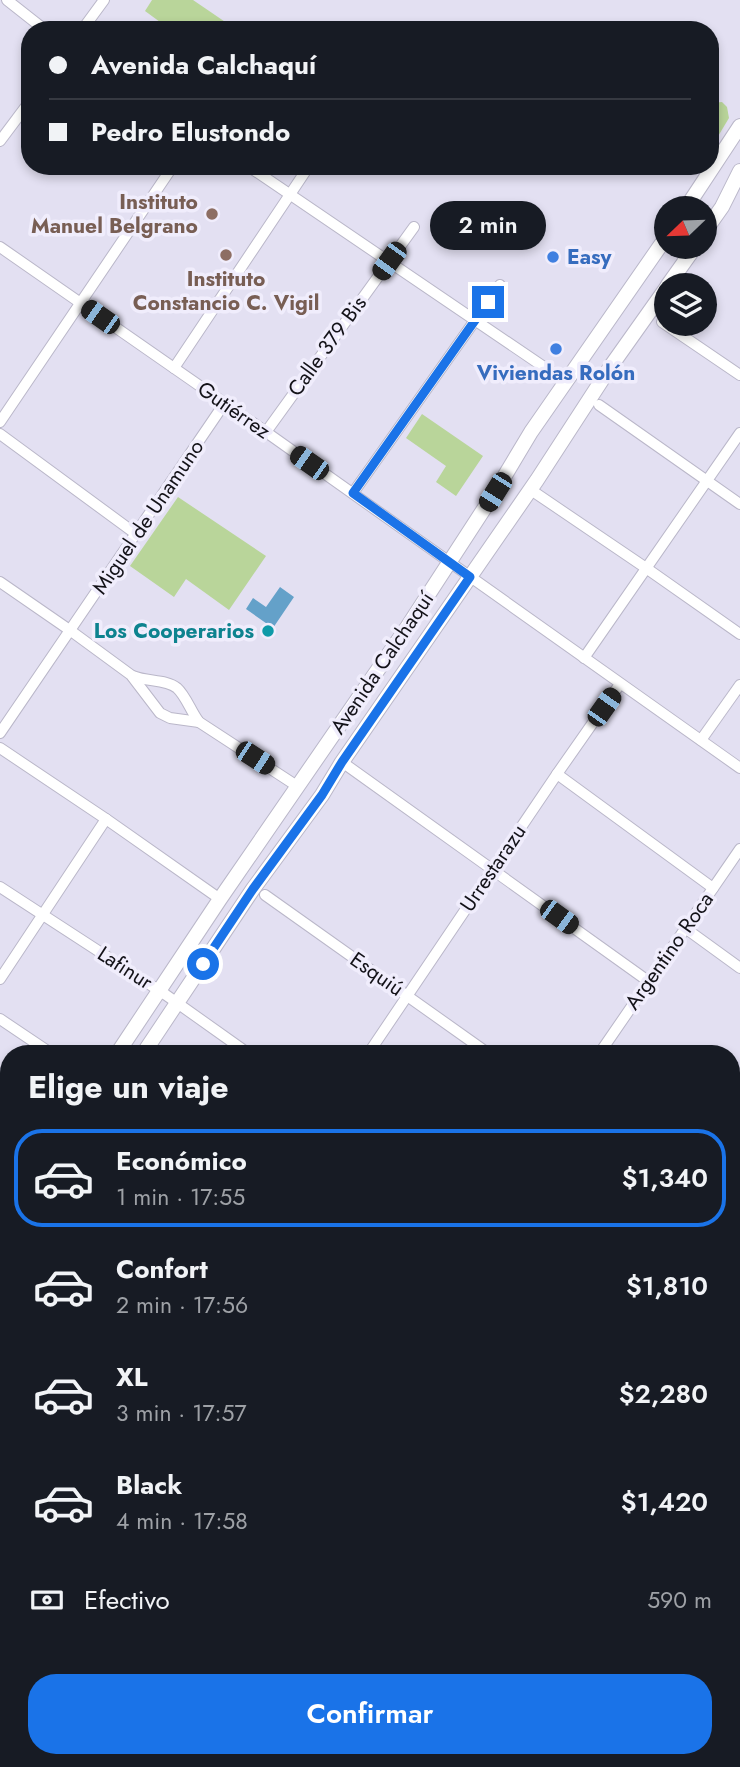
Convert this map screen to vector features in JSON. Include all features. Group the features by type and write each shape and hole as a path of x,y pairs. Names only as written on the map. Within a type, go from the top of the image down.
{"main road":[{"path":"719,157 740,126"},
{"path":"722,207 740,171"},
{"path":"693,196 707,175"},
{"path":"718,213 740,181"},
{"name":"Avenida Calchaquí","path":"123,1045 449,563 531,432 654,255"},
{"name":"Avenida Calchaquí","path":"150,1045 253,889 322,795 654,305"}],"street":[{"path":"7,0 34,21"},
{"path":"89,21 104,0"},
{"path":"0,141 21,113"},
{"path":"0,422 167,175"},
{"path":"262,175 566,382"},
{"path":"174,368 303,175"},
{"name":"Calle 379 Bis","path":"266,432 414,227"},
{"name":"Gutiérrez","path":"0,247 740,768"},
{"path":"353,493 500,285"},
{"path":"684,336 740,375"},
{"name":"Miguel de Unamuno","path":"0,733 224,404"},
{"path":"599,405 740,504"},
{"path":"584,658 740,433"},
{"path":"0,434 136,534"},
{"path":"530,490 740,634"},
{"path":"0,582 131,676 160,713 170,718 199,722"},
{"path":"131,676 177,688 199,722 297,786"},
{"name":"Urrestarazu","path":"374,1045 620,684"},
{"path":"701,740 740,685"},
{"path":"0,748 106,818 220,899"},
{"path":"342,762 648,981"},
{"path":"557,774 713,888"},
{"path":"0,979 106,818"},
{"name":"Argentino Roca","path":"605,1045 740,849"},
{"name":"Lafinur","path":"0,887 159,990 235,1045"},
{"name":"Esquiú","path":"265,895 476,1045"},
{"path":"685,929 740,968"},
{"path":"0,1019 39,1045"}],"green space":[{"path":"152,0 193,0 224,21 159,21 145,11"},
{"path":"719,102 727,107 729,118 719,135"},
{"path":"422,414 483,456 456,496 436,482 446,466 406,438"},
{"path":"178,497 266,556 229,610 186,579 174,597 130,566"}],"water":[{"path":"280,587 294,597 273,628 246,609 253,598 266,607"}],"place":[{"name":"Instituto Manuel Belgrano","path":"212,214"},
{"name":"Instituto Constancio C. Vigil","path":"226,255"},
{"name":"Easy","path":"553,257"},
{"name":"Viviendas Rolón","path":"556,349"},
{"name":"Los Cooperarios","path":"268,631"}],"route":[{"path":"203,964 470,577 353,493 488,302"}]}
